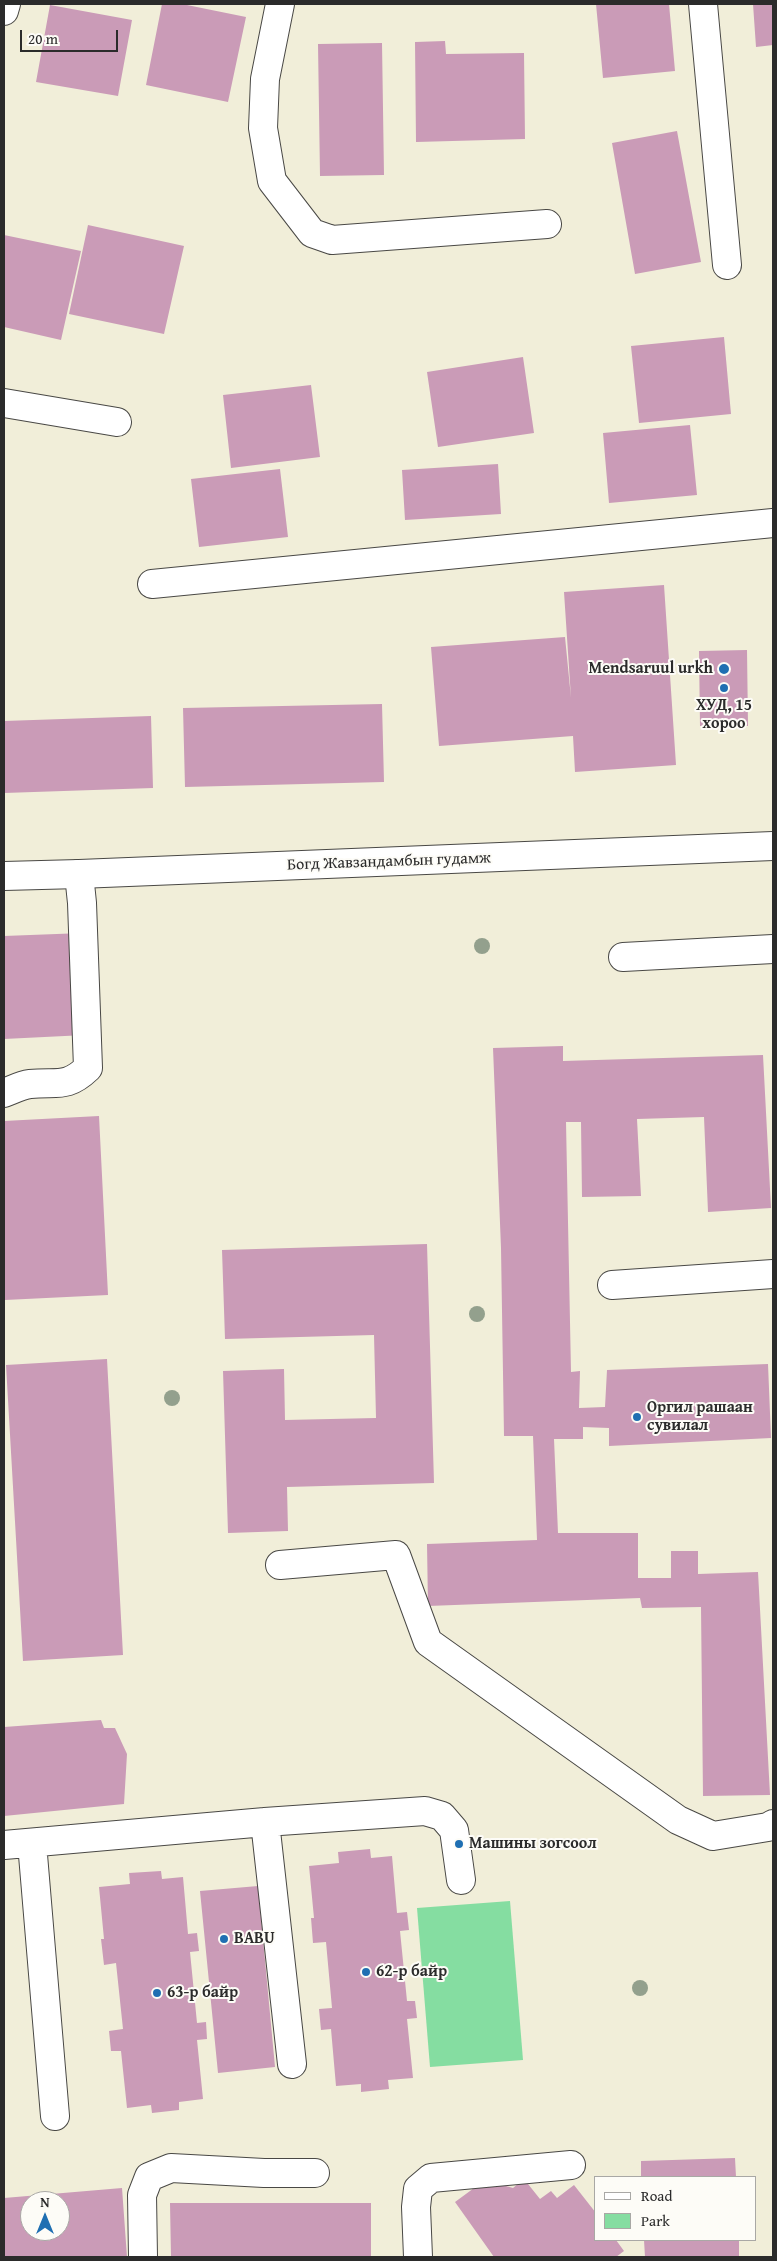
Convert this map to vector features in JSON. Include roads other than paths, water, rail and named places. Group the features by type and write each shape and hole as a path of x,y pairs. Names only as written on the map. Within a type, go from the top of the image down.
{"street":[{"path":"4,11 6,4"},
{"path":"280,4 265,79 263,128 272,181 312,233 332,240 547,224"},
{"path":"703,4 727,265"},
{"path":"4,403 117,422"},
{"path":"152,584 773,523"},
{"name":"Богд Жавзандамбын гудамж","path":"4,876 773,846"},
{"path":"4,1093 28,1084 56,1084 75,1080 88,1068 82,903 78,874"},
{"path":"623,957 773,949"},
{"path":"612,1285 773,1274"},
{"path":"280,1565 396,1555 428,1642 436,1648 678,1820 713,1836 768,1827 773,1824"},
{"path":"4,1845 265,1822 426,1811 442,1816 454,1830 461,1880"},
{"path":"265,1822 292,2064"},
{"path":"32,1843 55,2116"},
{"path":"418,2257 416,2207 418,2189 431,2178 571,2164"},
{"path":"143,2257 142,2196 149,2177 171,2168 264,2173 315,2173"}],"place":[{"name":"Mendsaruul urkh","path":"724,669"},
{"name":"ХУД, 15 хороо","path":"724,688"},
{"name":"Оргил рашаан сувилал","path":"637,1417"},
{"name":"Машины зогсоол","path":"459,1844"},
{"name":"BABU","path":"224,1939"},
{"name":"62-р байр","path":"366,1972"},
{"name":"63-р байр","path":"157,1993"}]}
